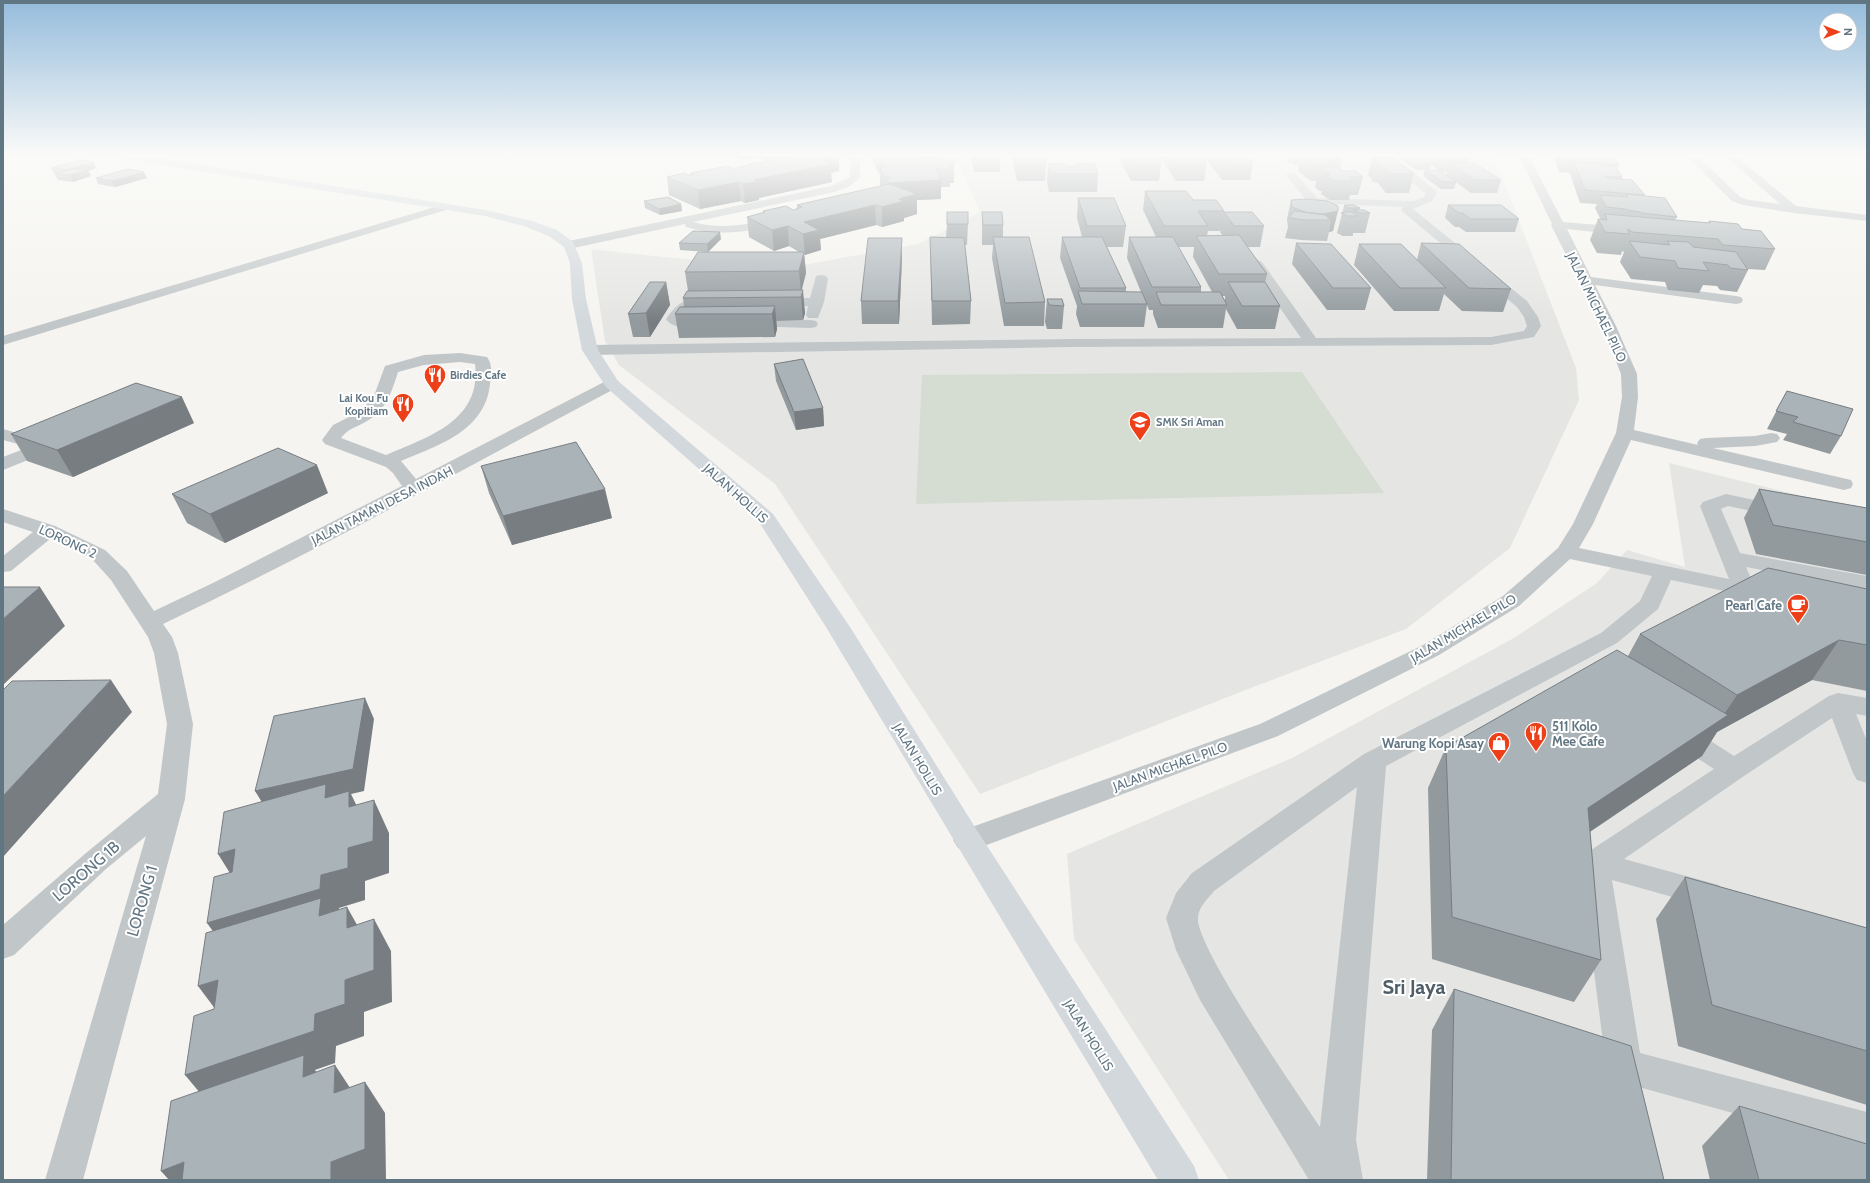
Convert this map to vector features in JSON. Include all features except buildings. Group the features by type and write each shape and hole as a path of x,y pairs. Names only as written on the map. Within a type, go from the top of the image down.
{"main road":[{"path":"473,211 528,223 553,233 569,245"},
{"name":"JALAN HOLLIS","path":"569,245 576,263 579,299 590,350 612,384 766,518 838,627 968,840 1180,1180"}],"street":[{"path":"3,341 431,211"},
{"path":"569,245 731,211"},
{"path":"590,350 1071,343 1312,343 1491,340 1513,338 1529,334 1534,326 1531,317 1522,304 1409,211"},
{"name":"JALAN MICHAEL PILO","path":"968,840 1269,730 1431,650 1511,601 1566,552 1583,524 1625,433 1630,397 1629,374 1609,326 1550,211"},
{"path":"1805,211 1867,218"},
{"path":"681,222 705,229 731,230 784,220"},
{"path":"1557,225 1636,232"},
{"path":"1229,250 1257,265 1312,343"},
{"path":"805,347 817,302 821,278"},
{"path":"1585,280 1736,300"},
{"path":"717,323 679,323 673,319 681,306 685,304 698,302 722,302"},
{"path":"761,302 817,302"},
{"path":"733,323 811,324"},
{"path":"386,461 437,438 460,424 471,414 477,405 481,392 485,367 482,360 449,357 401,365 391,369 383,396 367,414 336,431 331,440 386,461 398,465 403,472 403,476 407,483 414,488"},
{"name":"JALAN TAMAN DESA INDAH","path":"150,621 223,587 612,384"},
{"path":"1625,433 1844,484"},
{"path":"3,434 46,446"},
{"path":"3,464 67,438"},
{"path":"1671,443 1731,442 1771,438"},
{"path":"1744,588 1710,506 1726,500 1797,514"},
{"name":"LORONG 2","path":"3,515 48,530 92,551 108,563 119,576 150,621"},
{"path":"3,566 48,530"},
{"path":"1566,552 1782,596"},
{"path":"1731,558 1867,583"},
{"path":"1331,1180 1212,988 1192,950 1182,918 1187,902 1203,882 1373,761 1577,667 1650,604 1664,572"},
{"name":"LORONG 1","path":"64,1180 171,799 180,724 166,653 150,621"},
{"path":"1595,863 1734,769 1838,702 1867,708"},
{"path":"1838,702 1867,773"},
{"path":"1660,721 1734,769"},
{"path":"1344,1180 1337,1140 1373,761"},
{"name":"LORONG 1B","path":"3,945 96,861 171,799"},
{"path":"1595,863 1731,900"},
{"path":"1595,863 1626,1081 1867,1131"}],"shaded area":[{"name":"SMK Sri Aman","path":"1515,211 1576,368 1579,400 1510,548 1406,629 980,794 775,484 619,365 605,341 591,249 787,268 918,244 980,212"},
{"path":"1302,372 1384,493 916,504 922,375"},
{"name":"Sri Jaya","path":"1669,463 1867,512 1867,1180 1229,1180 1074,939 1067,854 1292,758 1514,638 1597,583 1627,550 1685,567"}],"place":[{"name":"Birdies Cafe","path":"435,394"},
{"name":"Lai Kou Fu Kopitiam","path":"403,424"},
{"name":"SMK Sri Aman","path":"1140,442"},
{"name":"Pearl Cafe","path":"1798,624"},
{"name":"511 Kolo Mee Cafe","path":"1536,752"},
{"name":"Warung Kopi Asay","path":"1499,762"}],"district":[{"name":"Sri Jaya","path":"1414,987"}]}
